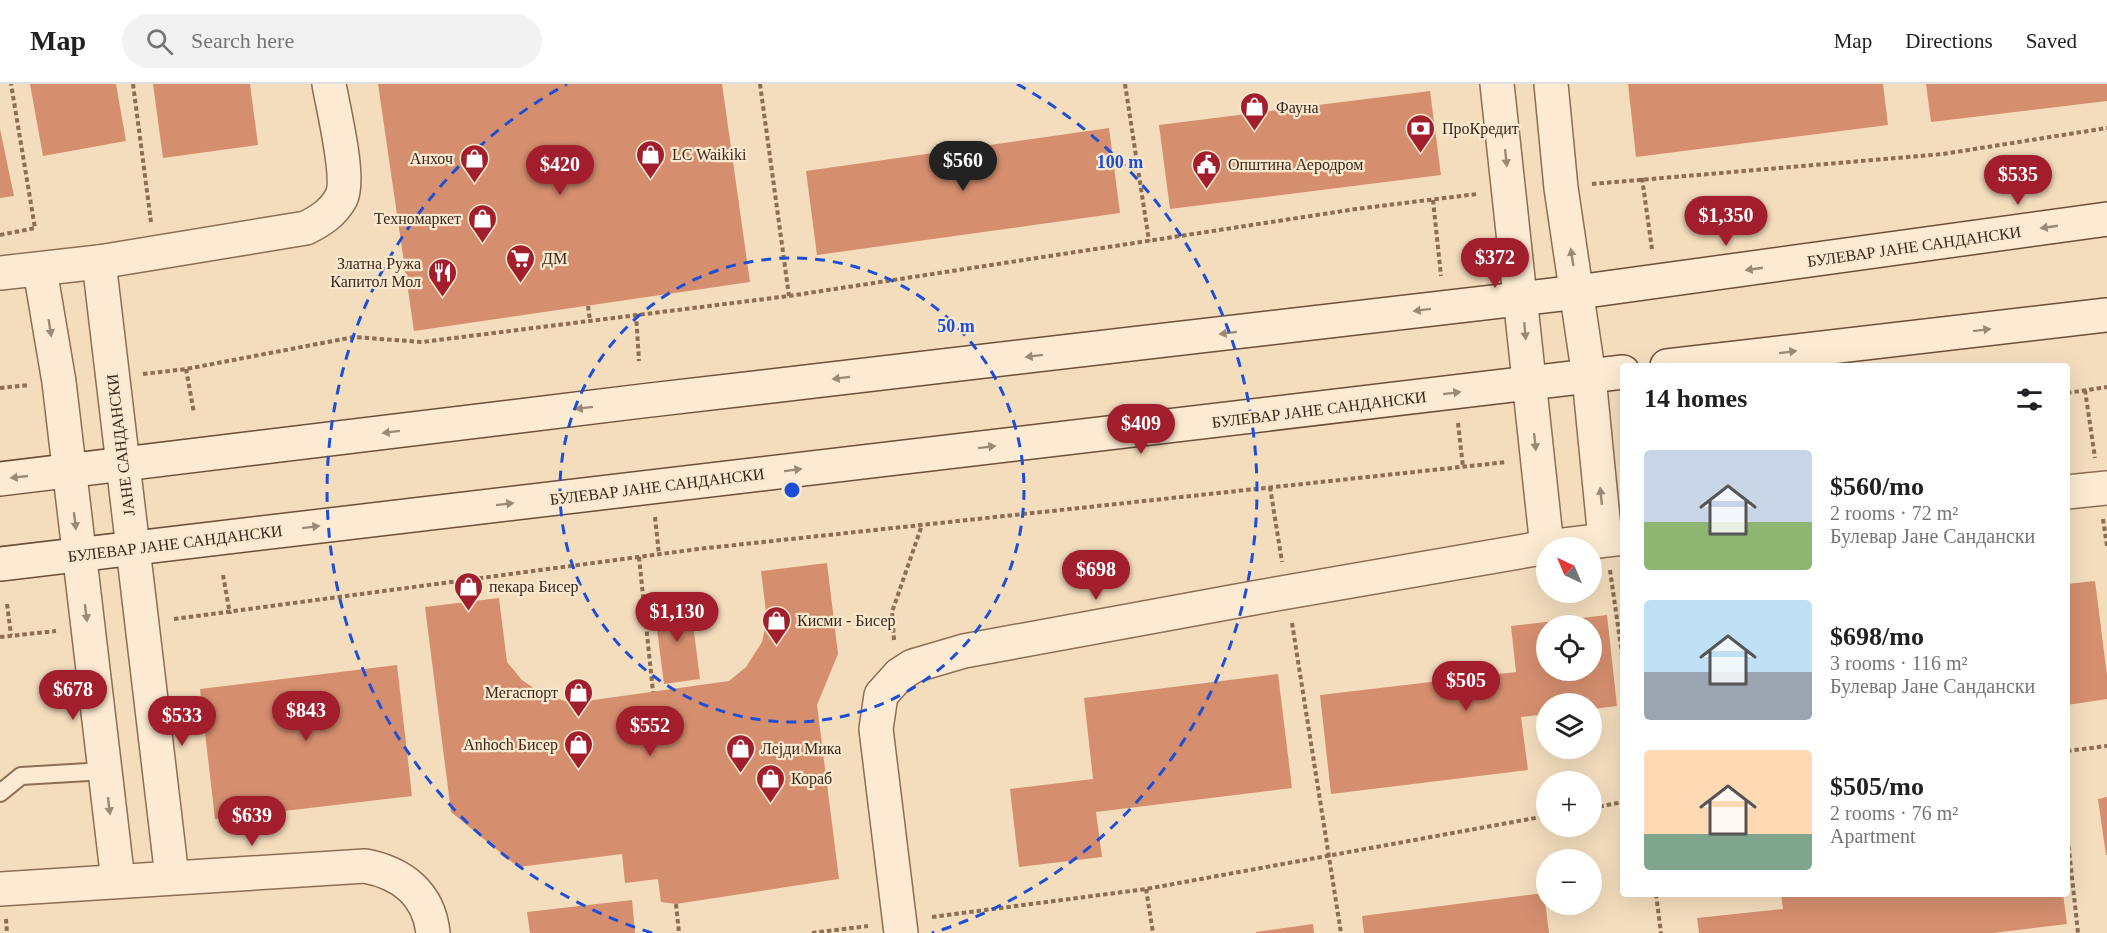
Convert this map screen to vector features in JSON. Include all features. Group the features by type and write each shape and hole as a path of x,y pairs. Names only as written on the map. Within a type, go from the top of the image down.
{"street":[{"path":"0,273 99,262 306,228 319,222 333,210 341,197 345,181 329,84"},
{"path":"1497,84 1546,537"},
{"path":"1551,84 1561,188 1614,538"},
{"name":"БУЛЕВАР ЈАНЕ САНДАНСКИ","path":"0,479 642,401 1522,299 2107,219"},
{"name":"ЈАНЕ САНДАНСКИ","path":"99,262 172,877"},
{"path":"40,270 59,382 118,881"},
{"path":"1693,363 2107,315"},
{"name":"БУЛЕВАР ЈАНЕ САНДАНСКИ","path":"0,564 1620,372"},
{"path":"2070,492 2107,488"},
{"path":"901,927 876,729 881,695 897,677 934,658 964,651 1536,549"},
{"path":"0,889 350,866 377,868 414,888 429,915 433,933"}],"lane":[{"path":"0,793 21,776 105,771"}],"path":[{"path":"0,236 35,228 11,84"},
{"path":"133,84 155,253"},
{"path":"760,84 789,296"},
{"path":"1125,84 1149,241"},
{"path":"1561,188 1642,178 1943,154 2107,128"},
{"path":"1642,178 1657,282"},
{"path":"141,374 186,369 354,337 422,342 789,296 1149,241 1509,190"},
{"path":"1433,200 1445,308"},
{"path":"588,306 590,320"},
{"path":"636,314 639,361"},
{"path":"186,369 194,413"},
{"path":"2070,393 2107,387"},
{"path":"1455,393 1463,467"},
{"path":"173,619 230,614 639,557 1537,459"},
{"path":"1270,487 1341,933"},
{"path":"655,516 659,555"},
{"path":"897,677 892,612 922,525"},
{"path":"1614,538 1620,620"},
{"path":"639,557 653,692"},
{"path":"223,575 230,614"},
{"path":"8,603 11,635"},
{"path":"0,637 66,630"},
{"path":"2070,751 2107,746"},
{"path":"1602,806 1620,803"},
{"path":"812,933 901,927 1146,889 1536,818"},
{"path":"2070,859 2078,933"},
{"path":"1146,889 1153,933"},
{"path":"1656,897 1660,933"},
{"path":"676,904 679,933"}],"building":[{"path":"30,84 116,84 126,141 43,156"},
{"path":"153,84 250,84 258,145 163,158"},
{"path":"378,84 722,84 750,282 414,331"},
{"path":"1628,84 1883,84 1888,125 1636,157"},
{"path":"1926,84 2107,84 2107,101 1931,122"},
{"path":"1430,91 1441,175 1170,209 1159,125"},
{"path":"1109,128 1120,213 817,255 806,171"},
{"path":"0,129 14,196 0,198"},
{"path":"827,563 838,654 817,705 839,879 676,904 661,902 658,879 625,883 622,854 518,867 451,812 425,607 499,598 507,662 522,680 544,695 572,703 729,681 746,667 762,642 767,620 761,571"},
{"path":"2095,581 2107,675 2107,699 2070,705 2070,584"},
{"path":"690,601 700,679 664,684 654,606"},
{"path":"1607,615 1617,706 1602,708 1602,693 1536,693 1536,715 1521,717 1528,770 1331,794 1320,695 1516,672 1511,626 1536,623 1536,681 1602,681 1602,616"},
{"path":"397,665 412,796 215,819 200,689"},
{"path":"1278,674 1292,788 1096,812 1102,857 1019,867 1010,789 1093,779 1084,698"},
{"path":"2107,797 2107,855 2106,855 2098,799"},
{"path":"1536,894 1536,915 1547,915 1549,933 1364,933 1362,916"},
{"path":"1781,897 2063,897 2067,924 1993,933 1699,933 1697,918 1783,909"},
{"path":"632,900 635,933 530,933 527,912"},
{"path":"1313,924 1314,933 1256,933 1256,932"}],"place":[{"name":"Фауна","path":"1255,132"},
{"name":"ПроКредит","path":"1421,154"},
{"name":"LC Waikiki","path":"651,180"},
{"name":"Анхоч","path":"474,184"},
{"name":"Општина Аеродром","path":"1207,190"},
{"name":"Техномаркет","path":"482,244"},
{"name":"ДМ","path":"521,284"},
{"name":"Златна Ружа Капитол Мол","path":"442,298"},
{"name":"пекара Бисер","path":"468,612"},
{"name":"Кисми - Бисер","path":"776,646"},
{"name":"Мегаспорт","path":"579,718"},
{"name":"Anhoch Бисер","path":"579,770"},
{"name":"Лејди Мика","path":"740,774"},
{"name":"Кораб","path":"770,804"}]}
